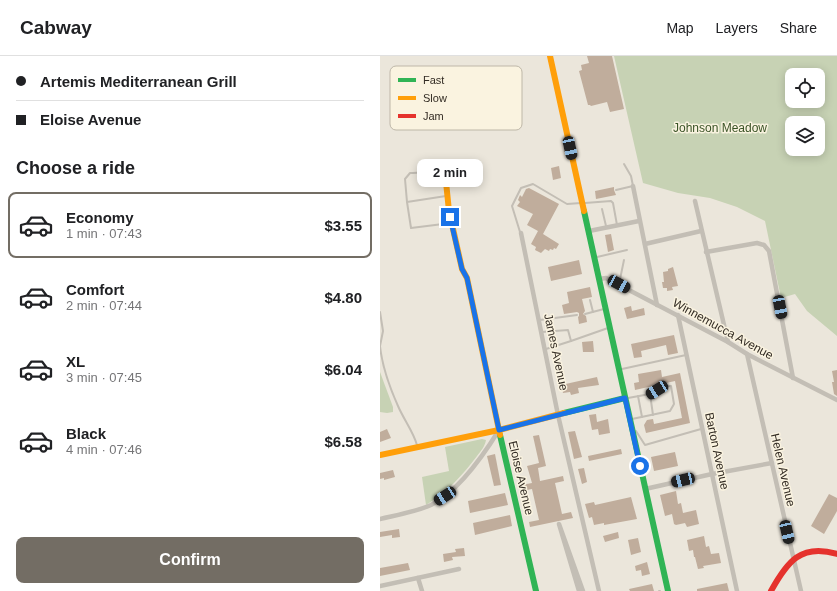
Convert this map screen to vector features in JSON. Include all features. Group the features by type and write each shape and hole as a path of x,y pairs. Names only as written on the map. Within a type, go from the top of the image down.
{"main road":[{"path":"550,56 668,591"},
{"name":"Eloise Avenue","path":"446,182 452,223 462,269 467,278 499,430 536,591"},
{"path":"380,455 499,430 625,398"},
{"path":"771,591 783,570 794,559 809,552 820,550 827,550 837,554"}],"street":[{"path":"633,186 657,304"},
{"path":"695,201 728,342"},
{"path":"589,232 606,227 640,221"},
{"path":"645,244 701,231"},
{"name":"James Avenue","path":"521,234 558,415 599,591"},
{"path":"706,252 757,243 764,245 768,251 794,378"},
{"name":"Winnemucca Avenue","path":"599,279 606,278 619,284 728,342 747,354 837,400"},
{"name":"Barton Avenue","path":"678,316 737,591"},
{"name":"Helen Avenue","path":"747,354 801,591"},
{"path":"380,519 421,509 445,496 467,474 499,430"},
{"path":"645,489 712,474 772,463"},
{"path":"579,591 559,524 584,591"},
{"path":"380,586 459,569"},
{"path":"418,578 422,591"}],"lane":[{"path":"616,190 633,186 631,176 624,164"},
{"path":"446,182 441,176 435,174 410,173 405,178 407,202 411,228 452,223"},
{"path":"521,234 512,206 521,188 533,184 567,204 611,201 613,203 617,225"},
{"path":"407,202 448,196"},
{"path":"602,209 606,227"},
{"path":"594,258 627,250"},
{"path":"619,284 624,260"},
{"path":"590,300 594,312"},
{"path":"586,314 605,308"},
{"path":"380,312 383,331 380,346 382,359 398,406 414,434 418,447"},
{"path":"539,320 578,315"},
{"path":"545,350 610,328"},
{"path":"541,332 568,330 571,341"},
{"path":"619,369 687,355"},
{"path":"625,398 650,394 664,386 671,386 674,404 670,412 630,420 645,445 702,429"},
{"path":"650,394 653,415"},
{"path":"638,396 642,417"}],"green space":[{"name":"Johnson Meadow","path":"614,56 837,56 837,336 807,311 795,294 781,298 765,221 737,207 710,198 678,193 643,183"},
{"path":"380,372 393,407 393,412 380,412"},
{"path":"482,439 486,440 484,446 466,470 454,483 426,505 422,477 449,471 445,447"}],"building":[{"path":"587,56 612,56 624,109 610,112 607,102 591,106 588,105 579,71 582,70 581,65 589,63"},
{"path":"559,166 561,178 553,180 551,168"},
{"path":"614,187 616,195 596,199 595,191"},
{"path":"529,188 559,204 543,234 559,244 556,249 550,249 549,251 545,249 541,253 535,250 536,247 531,244 538,231 527,225 533,214 517,206 520,202 518,200 520,195 522,197 526,189"},
{"path":"611,234 614,250 608,252 605,235"},
{"path":"579,260 582,274 551,281 548,267"},
{"path":"673,267 678,286 672,287 673,290 667,291 667,288 663,288 663,272 668,271 668,269"},
{"path":"590,287 592,297 582,299 585,311 583,314 586,316 587,322 579,324 579,313 564,314 562,305 569,303 567,292"},
{"path":"631,306 632,311 644,308 645,315 627,319 624,308"},
{"path":"674,335 678,353 668,355 666,345 641,351 642,357 634,358 631,344"},
{"path":"593,341 594,352 583,352 582,342"},
{"path":"661,370 662,377 680,373 690,423 646,433 644,425 647,420 653,419 654,424 682,418 675,381 635,390 634,383 639,382 638,374"},
{"path":"837,370 837,396 834,394 832,371"},
{"path":"597,377 599,385 578,388 579,393 571,395 570,392 563,393 561,385"},
{"path":"596,414 597,422 608,419 610,433 599,435 598,429 592,430 589,415"},
{"path":"387,429 391,438 380,442 380,432"},
{"path":"575,431 582,457 574,459 568,432"},
{"path":"539,435 546,466 538,468 540,481 563,476 564,481 555,483 562,514 571,512 573,518 530,527 529,522 539,520 532,489 522,491 521,485 532,483 527,466 539,463 533,436"},
{"path":"621,449 622,454 589,461 588,456"},
{"path":"675,452 678,466 654,471 651,457"},
{"path":"495,454 501,485 494,486 487,456"},
{"path":"584,468 587,482 582,484 578,469"},
{"path":"393,470 395,477 384,480 384,478 380,479 380,473"},
{"path":"676,491 678,504 681,503 683,513 696,510 699,524 687,527 685,523 676,525 674,524 672,514 665,516 660,495"},
{"path":"505,493 508,505 470,513 468,501"},
{"path":"829,494 837,498 837,511 824,534 811,526"},
{"path":"631,497 637,519 604,525 604,523 594,525 592,517 589,518 585,504 594,502 595,505"},
{"path":"510,515 512,526 475,535 473,523"},
{"path":"399,529 400,537 392,538 392,535 380,537 380,532"},
{"path":"618,532 619,538 605,542 603,536"},
{"path":"704,536 706,547 709,546 711,554 719,553 721,563 703,566 704,568 698,569 693,550 689,551 687,540"},
{"path":"638,538 641,552 631,555 628,540"},
{"path":"464,548 465,556 452,557 453,560 444,562 443,554 456,552 455,549"},
{"path":"647,562 650,574 642,576 641,570 636,571 635,566"},
{"path":"408,563 410,570 380,576 380,568"},
{"path":"727,583 729,591 697,591 697,589"},
{"path":"652,584 654,591 630,591 629,589"}],"traffic: fast":[{"path":"584,211 668,591"},
{"path":"564,413 625,398"},
{"path":"500,435 536,591"}],"traffic: slow":[{"path":"550,56 584,211"},
{"path":"446,182 449,211 462,269 467,278 500,435"},
{"path":"380,455 499,430 564,413"}],"traffic: jam":[{"path":"771,591 783,571 796,558 805,553 814,551 824,551 837,554"}],"route":[{"path":"450,217 462,269 467,278 499,430 625,398 640,466"}]}
